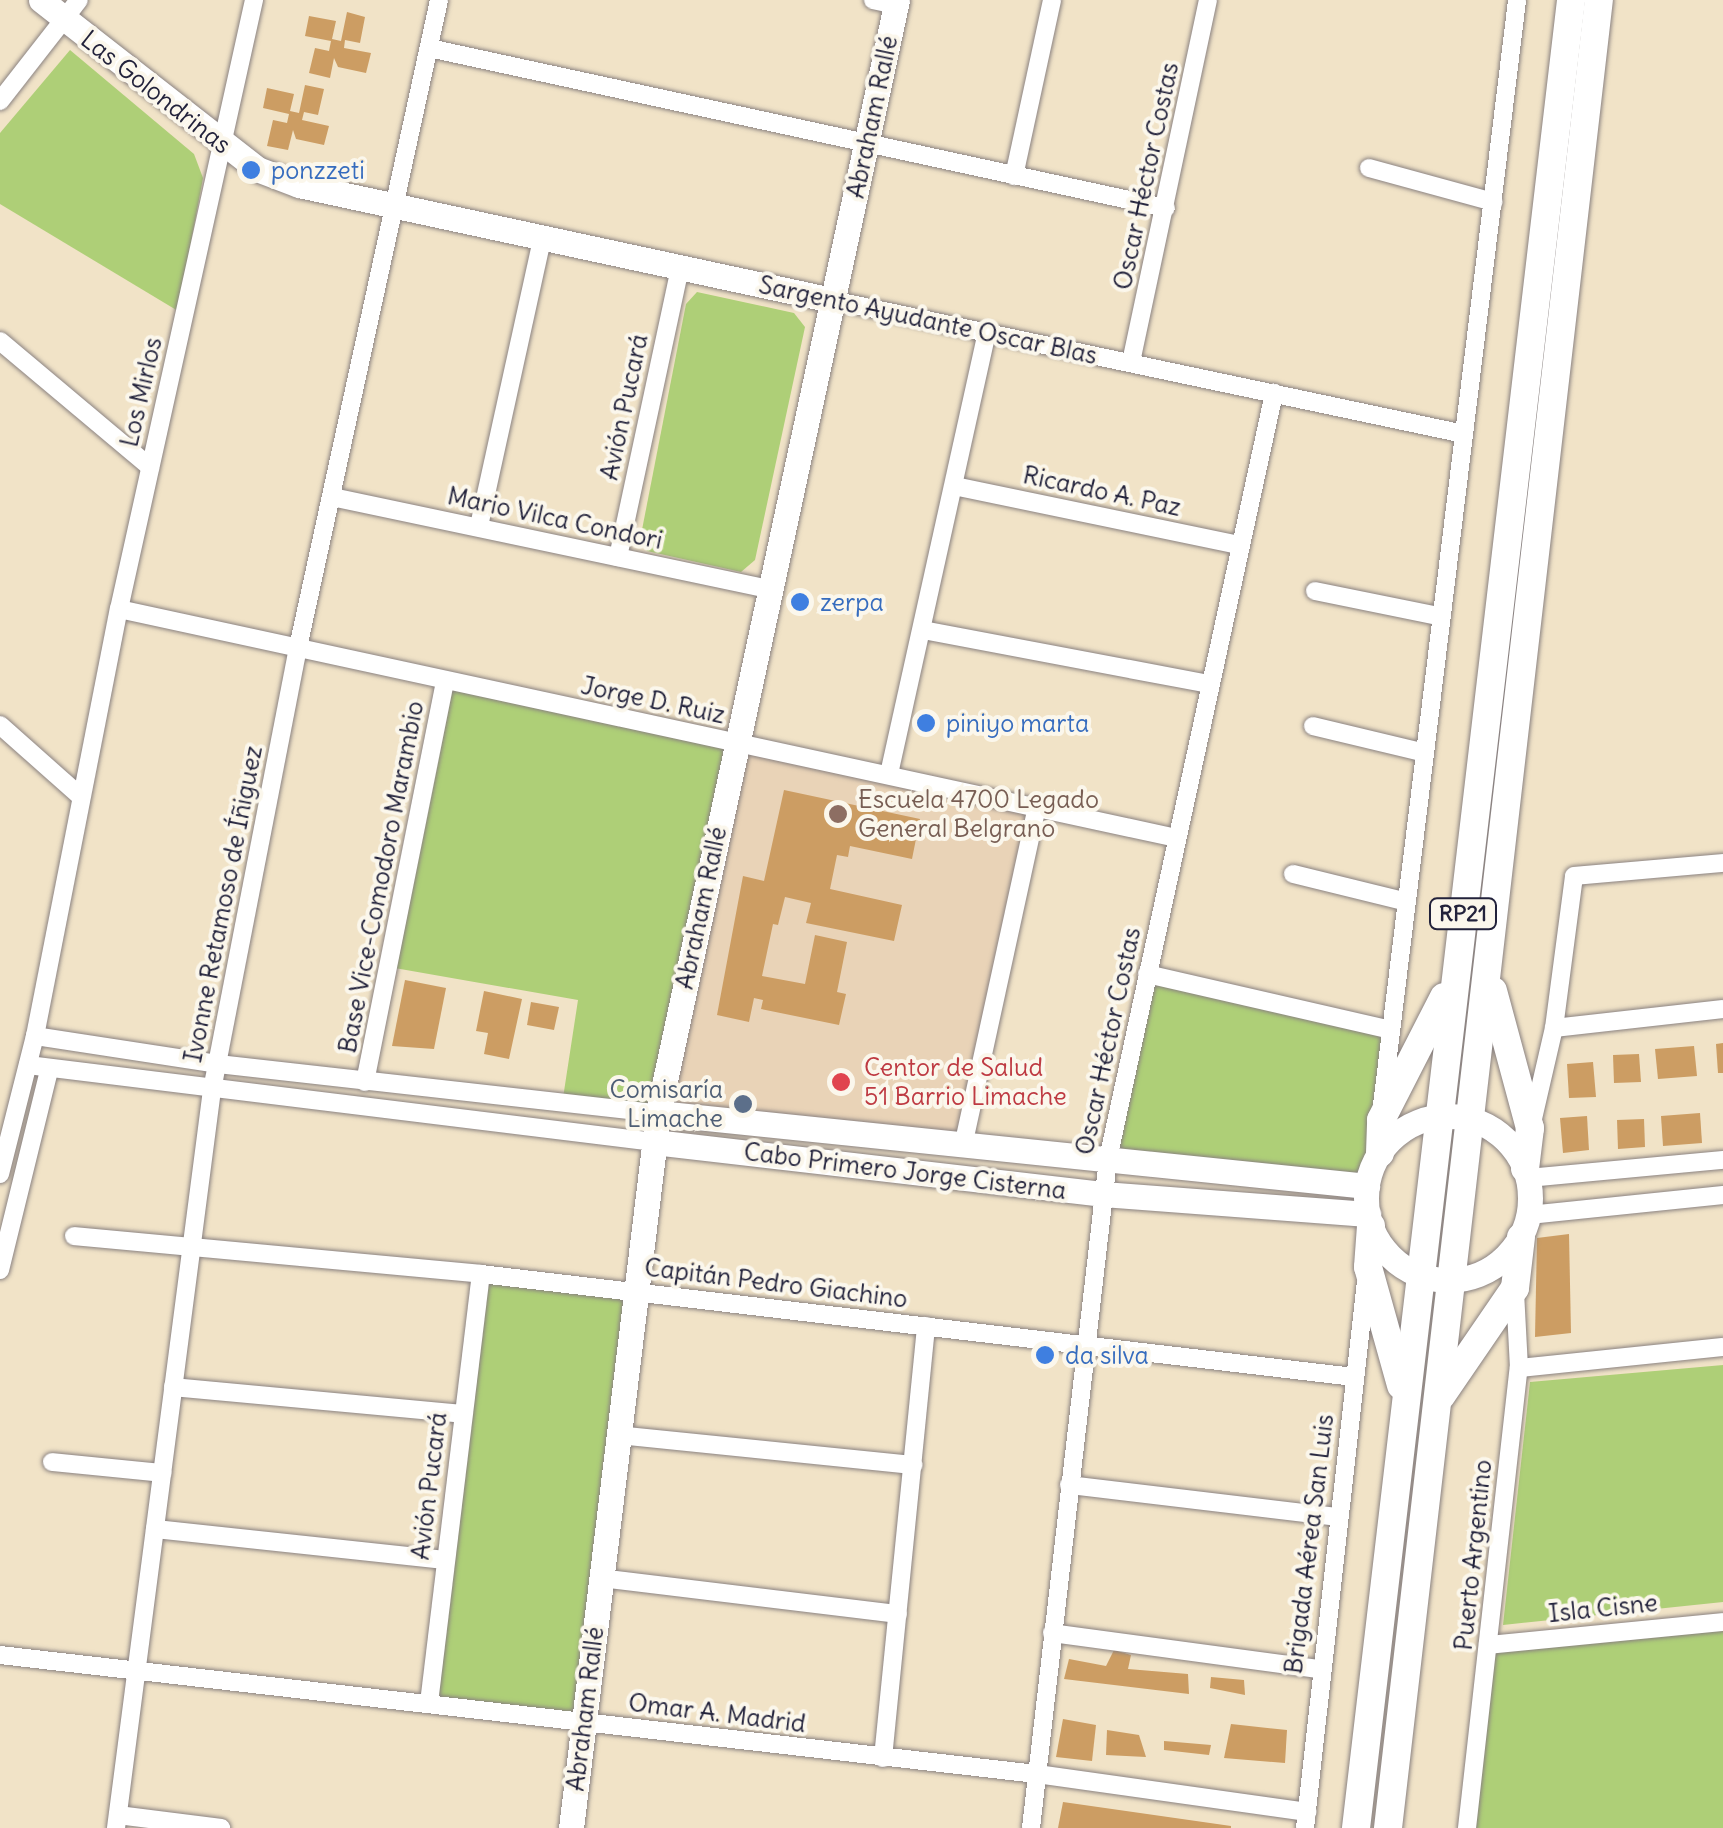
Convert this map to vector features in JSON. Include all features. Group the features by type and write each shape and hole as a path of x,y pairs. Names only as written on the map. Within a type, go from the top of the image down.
{"main road":[{"name":"RP21","path":"1356,1828 1570,0"},
{"name":"RP21","path":"1388,1828 1599,0"},
{"path":"1380,1153 1381,1120 1443,1002 1459,948"},
{"path":"1488,950 1495,1012 1530,1128 1527,1174"},
{"path":"1369,1220 1368,1267 1406,1401"},
{"path":"1438,1402 1514,1288 1525,1226"}],"street":[{"name":"Las Golondrinas","path":"42,0 73,11 222,147 299,185 392,204"},
{"name":"Los Mirlos","path":"28,1065 119,609 254,0"},
{"name":"Ivonne Retamoso de Íñiguez","path":"117,1821 212,1090 297,652 439,0"},
{"path":"1014,176 1052,0"},
{"name":"Oscar Héctor Costas","path":"1132,362 1208,0"},
{"path":"1381,1120 1403,901 1518,0"},
{"name":"Abraham Rallé","path":"571,1828 658,1113 767,589 865,146 889,2"},
{"path":"0,101 73,11"},
{"path":"430,48 865,146 1166,208"},
{"path":"1370,168 1493,202"},
{"name":"Sargento Ayudante Oscar Blas","path":"392,204 1464,434"},
{"path":"479,526 542,239"},
{"name":"Avión Pucará","path":"618,556 680,268"},
{"path":"889,774 987,333"},
{"path":"0,341 150,467"},
{"name":"Oscar Héctor Costas","path":"1031,1828 1102,1194 1274,394"},
{"name":"Ricardo A. Paz","path":"954,486 1240,545"},
{"name":"Mario Vilca Condori","path":"332,497 767,589"},
{"path":"1315,591 1438,616"},
{"name":"Jorge D. Ruiz","path":"119,609 297,652 889,774 1176,838"},
{"path":"923,630 1210,684"},
{"name":"Base Vice-Comodoro Marambio","path":"365,1082 445,682"},
{"path":"0,725 80,796"},
{"path":"1313,726 1422,752"},
{"path":"963,1146 1037,806"},
{"path":"1530,1128 1554,1028 1574,876 1723,863"},
{"path":"1294,874 1403,901"},
{"path":"1147,974 1388,1029"},
{"path":"1554,1028 1723,1009"},
{"name":"Cabo Primero Jorge Cisterna","path":"35,1036 365,1082 1367,1186"},
{"path":"0,1174 28,1065"},
{"name":"Cabo Primero Jorge Cisterna","path":"28,1065 49,1071 1102,1194 1369,1220"},
{"path":"0,1270 49,1071"},
{"path":"1437,1118 1470,1120 1503,1138 1527,1174 1525,1226 1492,1266 1454,1280 1420,1275 1399,1264 1369,1220 1367,1186 1380,1153 1396,1136 1437,1118"},
{"path":"1527,1174 1723,1160"},
{"path":"1525,1226 1723,1194"},
{"name":"Capitán Pedro Giachino","path":"74,1236 482,1274 1354,1377"},
{"name":"Brigada Aérea San Luis","path":"1306,1820 1336,1517 1368,1267"},
{"name":"Avión Pucará","path":"429,1704 482,1274"},
{"name":"Puerto Argentino","path":"1467,1828 1518,1368 1514,1288"},
{"path":"883,1758 926,1326"},
{"path":"1518,1368 1723,1346"},
{"path":"173,1386 462,1414"},
{"path":"618,1435 913,1465"},
{"path":"52,1462 162,1473"},
{"path":"1069,1485 1336,1517"},
{"path":"154,1530 445,1560"},
{"path":"600,1578 898,1614"},
{"name":"Isla Cisne","path":"1488,1645 1723,1622"},
{"path":"1052,1633 1319,1669"},
{"name":"Omar A. Madrid","path":"0,1654 1037,1774 1306,1820"},
{"path":"117,1821 222,1828"}],"shaded area":[{"path":"741,750 1032,809 960,1141 662,1110"}],"green space":[{"path":"70,50 194,154 203,178 178,311 0,204 0,133"},
{"path":"697,292 794,313 805,327 755,560 741,572 647,551 640,540 686,304"},
{"path":"446,683 736,743 655,1110 563,1098 578,1000 389,967"},
{"path":"1149,977 1387,1030 1378,1152 1366,1184 1108,1159"},
{"path":"483,1276 634,1293 584,1722 430,1703"},
{"path":"1723,1365 1723,1602 1503,1625 1530,1382"},
{"path":"1723,1624 1723,1828 1469,1828 1491,1647"}],"building":[{"path":"347,12 365,17 360,43 345,40 344,48 371,53 366,73 338,67 334,58 330,78 309,73 315,48 329,51 331,41 305,36 309,16 336,21 332,39 341,41"},
{"path":"305,85 324,89 318,115 304,112 302,120 329,126 324,145 296,139 293,130 288,150 267,146 273,120 287,123 289,114 263,108 267,88 294,94 290,111 299,113"},
{"path":"784,790 920,819 912,859 850,846 848,857 837,855 830,889 902,905 894,941 806,923 811,903 785,897 778,925 773,924 762,976 805,984 815,935 847,942 837,992 846,994 839,1025 761,1009 763,1000 754,998 749,1022 717,1015 743,876 764,881"},
{"path":"405,980 446,988 434,1049 392,1046"},
{"path":"484,991 522,999 509,1059 484,1054 488,1033 476,1031"},
{"path":"531,1002 559,1007 554,1030 527,1025"},
{"path":"1723,1043 1723,1073 1718,1073 1716,1044"},
{"path":"1694,1046 1697,1076 1658,1079 1655,1049"},
{"path":"1639,1054 1641,1082 1614,1083 1613,1055"},
{"path":"1593,1062 1596,1097 1569,1098 1567,1064"},
{"path":"1700,1113 1702,1143 1663,1146 1661,1116"},
{"path":"1587,1116 1589,1150 1563,1153 1560,1118"},
{"path":"1644,1119 1645,1147 1618,1149 1617,1120"},
{"path":"1569,1234 1571,1333 1535,1337 1537,1238"},
{"path":"1114,1650 1131,1655 1128,1669 1188,1674 1189,1694 1064,1679 1069,1659 1106,1666"},
{"path":"1211,1677 1244,1680 1245,1695 1210,1688"},
{"path":"1063,1719 1096,1725 1092,1761 1056,1757"},
{"path":"1231,1724 1287,1730 1285,1763 1224,1758"},
{"path":"1107,1730 1139,1735 1146,1757 1106,1755"},
{"path":"1164,1741 1211,1745 1209,1755 1164,1750"},
{"path":"1063,1802 1231,1826 1231,1828 1058,1828"}],"place":[{"name":"ponzzeti","path":"251,170"},
{"name":"zerpa","path":"800,602"},
{"name":"piniyo marta","path":"926,723"},
{"name":"Escuela 4700 Legado General Belgrano","path":"838,814"},
{"name":"Centor de Salud 51 Barrio Limache","path":"841,1082"},
{"name":"Comisaría Limache","path":"743,1104"},
{"name":"da silva","path":"1045,1355"}]}
